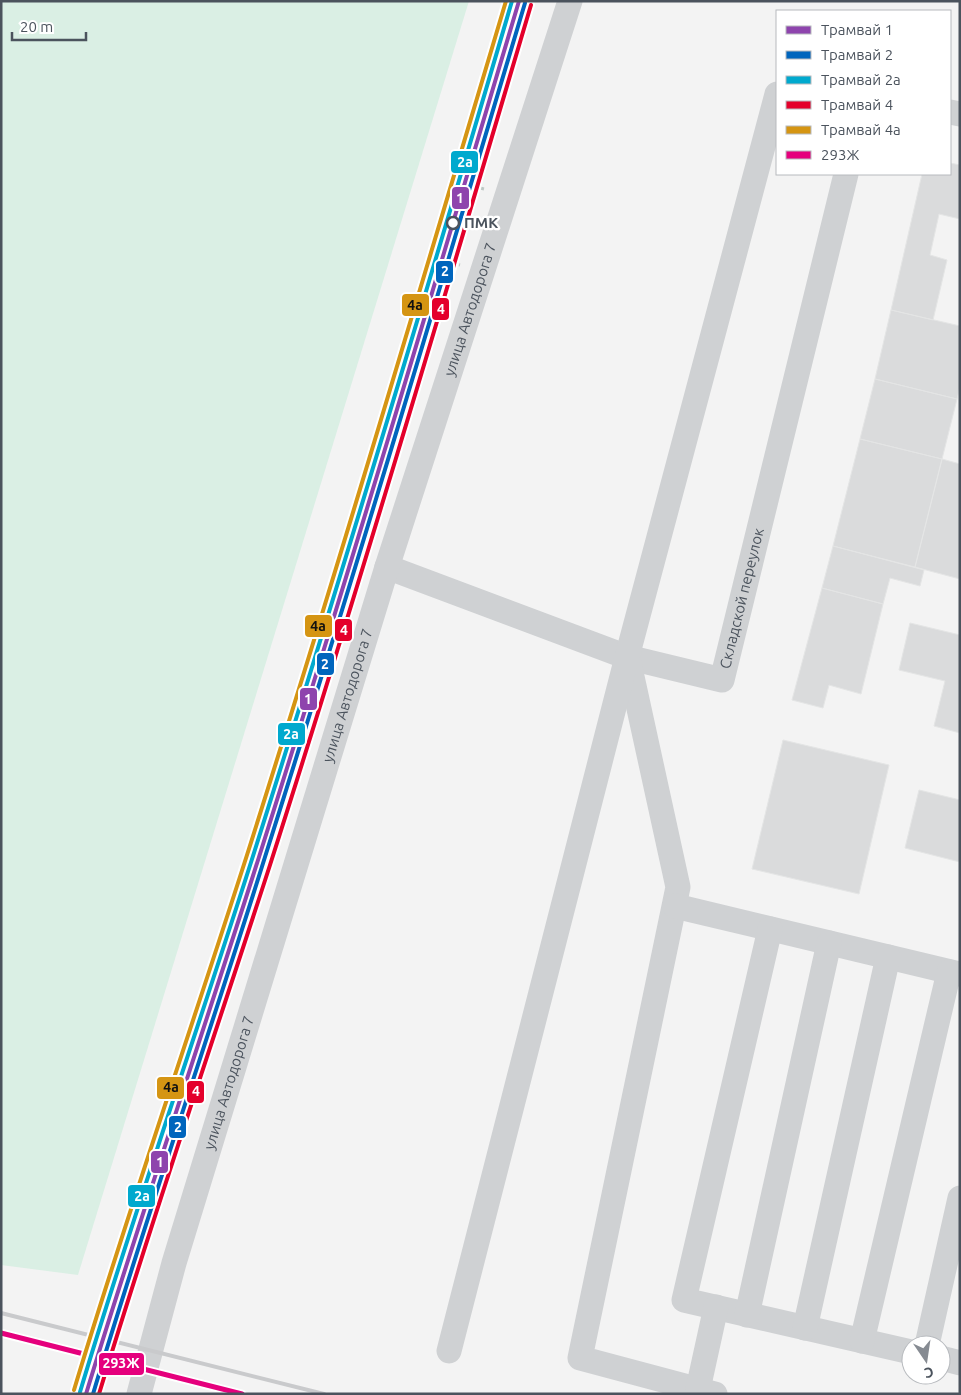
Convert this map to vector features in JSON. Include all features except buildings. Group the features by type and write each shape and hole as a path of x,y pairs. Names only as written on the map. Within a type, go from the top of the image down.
{"street":[{"name":"улица Автодорога 7","path":"139,1394 174,1263 387,567 570,1"},
{"path":"449,1352 627,658 776,98"},
{"name":"Складской переулок","path":"387,567 627,658 722,680 846,175"},
{"path":"627,658 678,887 580,1358 706,1392 716,1308"},
{"path":"675,906 954,973 862,1340"},
{"path":"770,929 684,1300 901,1350"},
{"path":"747,1315 829,943"},
{"path":"805,1328 888,957"},
{"path":"929,1335 960,1198"}],"path":[{"path":"456,182 485,189"},
{"path":"434,258 462,266"}],"green space":[{"path":"1,1 469,1 78,1275 1,1265"}],"railway":[{"path":"1,1313 324,1394"}],"tram line":[{"name":"4а","path":"74,1390 280,748 506,1"},
{"name":"2а","path":"80,1392 287,749 385,429 512,1"},
{"name":"1","path":"86,1394 293,750 519,1"},
{"name":"2","path":"93,1394 332,644 525,3"},
{"name":"4","path":"99,1394 337,651 531,5"}],"transit line":[{"name":"293Ж","path":"1,1333 242,1394"}],"place":[{"name":"ПМК","path":"453,223"}]}
